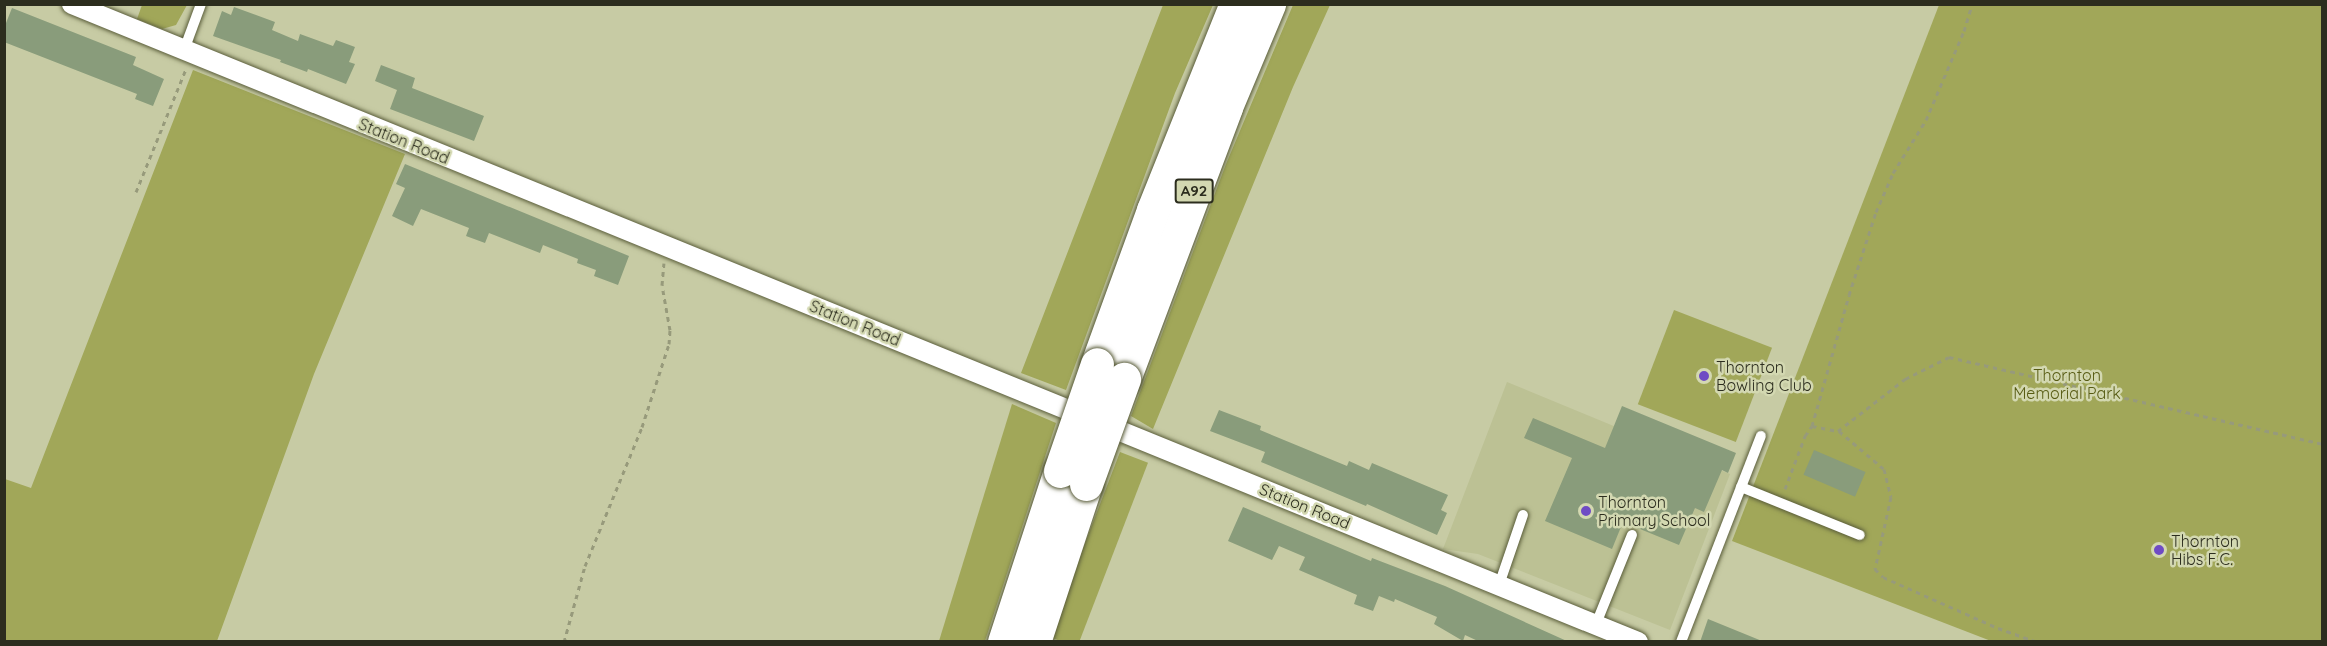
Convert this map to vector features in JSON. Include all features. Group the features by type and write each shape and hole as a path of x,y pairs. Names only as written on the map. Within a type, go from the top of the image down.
{"highway":[{"name":"A92","path":"1004,642 1073,477 1110,371 1153,210 1236,4"},
{"name":"A92","path":"1110,371 1205,162 1269,4"},
{"name":"A92","path":"1034,642 1073,477"}],"street":[{"name":"Station Road","path":"72,4 1638,642"}],"lane":[{"path":"188,52 201,4"},
{"path":"1681,642 1761,436"},
{"path":"1741,487 1860,535"},
{"path":"1499,585 1523,515"},
{"path":"1596,624 1632,535"}],"path":[{"path":"1780,503 1805,436 1812,426 1849,295 1876,212 1893,172 1926,120 1964,31 1972,4"},
{"path":"136,192 188,52"},
{"path":"564,642 585,566 642,427 669,344 670,330 662,285 668,247"},
{"path":"1838,431 1905,379 1949,357 2322,444"},
{"path":"1812,426 1838,431 1884,469 1891,497 1875,569 1883,577 1998,628 2037,642"}],"shaded area":[{"name":"Thornton Primary School","path":"1507,382 1730,474 1670,630 1478,554 1443,549"}],"green space":[{"path":"142,4 187,5 176,25 162,29 137,19"},
{"path":"1163,5 1213,5 1175,93 1066,390 1021,373"},
{"path":"1293,5 1330,5 1293,87 1153,429 1131,416 1226,164"},
{"name":"Thornton Memorial Park","path":"1939,5 2322,5 2322,641 1991,641 1732,541"},
{"path":"193,70 405,154 314,374 217,641 5,641 5,479 31,488"},
{"name":"Thornton Bowling Club","path":"1674,310 1772,348 1736,442 1638,404"},
{"path":"1012,404 1056,423 985,641 939,641"},
{"path":"1120,452 1148,463 1079,642 1062,642 1049,637"}],"building":[{"path":"234,7 275,22 272,30 298,41 300,34 333,46 336,40 355,47 349,62 355,64 346,84 308,69 307,72 280,62 281,60 213,36 222,11 231,15"},
{"path":"12,8 136,57 133,65 164,79 153,106 135,99 137,94 4,42 4,28"},
{"path":"381,65 415,78 412,88 484,116 474,141 390,109 397,90 375,81"},
{"path":"405,164 629,256 618,285 594,276 596,270 577,263 578,259 543,245 540,253 489,233 485,243 466,236 469,228 421,209 413,226 392,216 405,188 396,184"},
{"path":"1622,406 1736,453 1728,473 1722,470 1704,512 1695,508 1679,545 1623,522 1612,549 1545,521 1572,458 1524,438 1533,418 1605,448"},
{"path":"1219,410 1261,426 1260,430 1347,466 1349,461 1369,470 1372,463 1448,495 1441,510 1447,513 1437,535 1367,504 1366,506 1261,462 1265,452 1210,431"},
{"path":"1814,450 1866,472 1855,497 1803,475"},
{"path":"1243,507 1371,561 1372,558 1445,586 1569,642 1480,642 1465,635 1463,641 1434,624 1437,617 1395,599 1394,602 1379,596 1373,611 1354,604 1357,595 1299,570 1305,557 1279,546 1272,560 1228,541"},
{"path":"1708,619 1762,641 1762,642 1700,642"}],"place":[{"name":"Thornton Bowling Club","path":"1704,376"},
{"name":"Thornton Primary School","path":"1586,511"},
{"name":"Thornton Hibs F.C.","path":"2159,550"}]}
